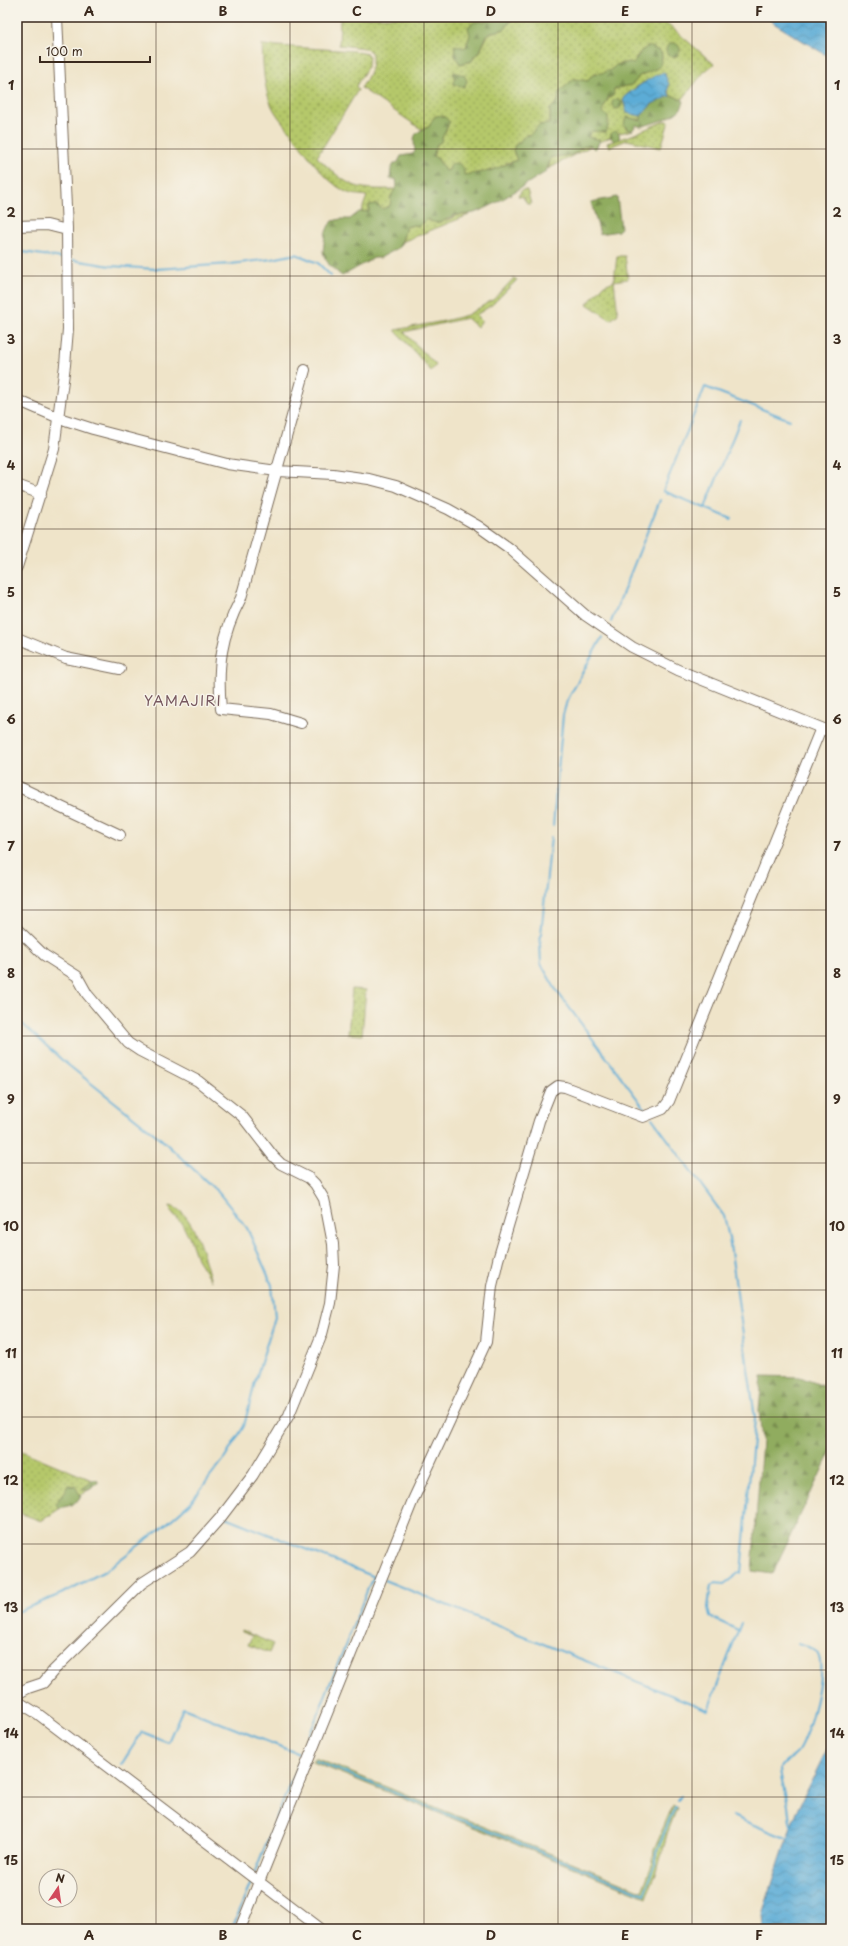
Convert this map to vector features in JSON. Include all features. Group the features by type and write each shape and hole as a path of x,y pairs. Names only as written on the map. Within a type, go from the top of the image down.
{"street":[{"path":"17,567 54,449 68,329 67,230 57,17"},
{"path":"17,226 43,225 67,230"},
{"path":"301,723 271,714 221,709 218,680 222,647 230,620 241,598 305,370"},
{"path":"17,400 58,418 93,429 228,464 277,471 333,474 369,479 396,486 442,506 478,526 509,548 585,615 632,647 678,670 831,732"},
{"path":"17,485 41,494"},
{"path":"17,638 66,658 120,669"},
{"path":"240,1929 255,1879 382,1579 417,1492 486,1342 495,1273 538,1127 551,1091 558,1086 565,1087 643,1117 654,1114 663,1109 669,1101 821,728"},
{"path":"17,786 120,835"},
{"path":"17,929 44,955 77,976 87,994 128,1042 140,1051 198,1081 242,1116 273,1156 282,1164 309,1178 315,1184 324,1198 333,1244 334,1265 330,1303 322,1334 289,1415 253,1475 221,1517 190,1552 142,1583 54,1670 43,1683 28,1688 17,1694"},
{"path":"17,1700 38,1714 321,1929"}],"green space":[{"path":"340,17 487,17 486,21 470,35 466,48 454,54 460,64 472,61 474,56 479,53 489,33 505,29 513,17 660,17 714,64 704,72 682,100 670,96 664,72 630,91 623,99 625,108 631,114 641,116 641,120 631,118 624,126 630,131 619,133 600,142 588,137 592,131 606,132 608,126 601,112 614,89 631,85 639,76 660,67 662,57 659,51 646,49 638,55 633,64 629,62 616,65 606,72 594,74 588,81 574,79 561,91 558,101 550,109 550,124 539,125 535,131 526,136 513,150 517,160 507,163 501,168 464,175 449,170 445,171 438,159 433,156 436,147 448,127 449,122 432,121 429,127 421,129 361,88 366,80 371,66 371,52 364,48 339,45"},
{"path":"487,17 513,17 505,29 488,33 479,53 474,56 472,61 460,64 454,54 455,45 463,48 466,47 470,35 468,27 474,22 486,21"},
{"path":"673,43 678,45 680,50 678,55 673,57 668,55 666,50 668,45"},
{"path":"262,45 354,51 367,54 369,56 368,66 356,86 358,90 317,157 337,175 352,185 370,189 397,189 390,206 382,209 371,204 369,205 369,211 361,212 367,196 352,194 344,191 322,173 271,105 264,79"},
{"path":"649,46 661,52 662,57 660,67 639,76 631,85 614,89 613,96 608,98 602,111 608,117 606,132 592,131 588,137 600,140 597,147 594,149 590,145 582,147 571,155 551,157 546,172 504,198 477,212 456,215 439,222 428,219 419,226 413,225 406,227 400,247 380,258 374,258 342,276 330,266 323,252 325,234 329,225 333,221 350,219 359,212 369,211 369,205 377,204 382,209 390,206 391,196 397,186 396,179 390,179 391,169 394,164 398,162 401,156 413,154 415,151 415,135 429,127 434,117 443,116 449,122 441,142 437,144 433,156 438,159 445,171 449,170 451,164 455,163 463,167 464,175 490,171 517,160 513,150 516,144 520,143 525,136 530,135 539,125 550,124 550,109 558,101 559,92 574,79 588,81 591,76 610,70 616,65 629,62 633,64 641,51"},
{"path":"454,72 464,75 467,81 464,87 453,84 455,78 453,75"},
{"path":"666,96 674,96 684,101 682,107 673,115 641,127 636,125 632,131 624,126 627,117 641,121 641,114 655,102"},
{"path":"615,99 619,99 621,100 621,108 615,109 612,106 612,102"},
{"path":"664,121 669,121 661,148 627,140 609,147 607,143 632,135"},
{"path":"615,131 620,136 615,141 610,136"},
{"path":"586,145 591,146 548,169 551,157 571,155"},
{"path":"522,190 527,190 531,204 527,204 523,197 518,196"},
{"path":"617,197 621,228 618,231 600,234 591,202"},
{"path":"457,215 469,215 402,242 406,227 425,222 428,219 448,220"},
{"path":"617,256 625,256 628,279 614,281"},
{"path":"514,278 517,280 492,305 476,315 482,321 477,327 467,318 404,332 436,365 431,371 395,330 467,315 494,299"},
{"path":"614,281 618,314 611,320 587,304 604,285"},
{"path":"352,989 366,990 362,1035 348,1034"},
{"path":"170,1206 179,1210 192,1226 202,1249 211,1281 197,1259 189,1236 171,1211"},
{"path":"762,1376 800,1377 831,1389 831,1451 772,1574 752,1571 762,1441 759,1410"},
{"path":"17,1449 99,1483 41,1521 17,1512"},
{"path":"91,1480 97,1480 99,1483 89,1490 82,1490 89,1484"},
{"path":"68,1485 75,1486 81,1497 72,1505 59,1508 56,1504"},
{"path":"241,1630 273,1644 269,1653 248,1645 252,1636 241,1632"},
{"path":"315,1758 642,1891 653,1862 654,1849 673,1805 677,1808 667,1834 657,1872 646,1897 313,1762"}],"water":[{"path":"767,17 831,17 831,58 775,24"},
{"path":"664,72 669,84 668,91 670,96 652,104 641,116 627,113 623,99 624,97 647,80"},
{"path":"831,1741 831,1891 825,1929 763,1929 762,1914 796,1812"}],"waterway":[{"path":"17,251 62,258"},
{"path":"73,260 111,266 156,269 231,264 272,259 296,254 318,263 331,276"},
{"path":"732,519 663,491 705,387 790,420"},
{"path":"705,508 740,420"},
{"path":"611,622 660,500"},
{"path":"553,826 563,715 567,701 602,637"},
{"path":"551,837 540,944 541,964 556,990 648,1113"},
{"path":"17,1019 62,1060 161,1139 219,1193 247,1228 272,1285 275,1317 255,1382 244,1426 225,1458 189,1504 164,1526 105,1571 61,1594 17,1612"},
{"path":"652,1118 724,1216 729,1238 755,1418 741,1573"},
{"path":"225,1517 375,1577"},
{"path":"738,1630 710,1617 708,1608 711,1585 716,1583 724,1584 740,1572"},
{"path":"254,1874 371,1581 374,1578 378,1578"},
{"path":"384,1580 708,1710 741,1623"},
{"path":"792,1828 780,1768 798,1751 802,1743 815,1702 820,1673 820,1661 817,1653 811,1648 798,1643"},
{"path":"121,1765 142,1732 168,1742 183,1708 304,1756"},
{"path":"316,1761 644,1894 656,1864 656,1852 675,1807"},
{"path":"678,1800 681,1796"},
{"path":"732,1816 788,1839"},
{"path":"232,1929 252,1880"}],"district":[{"name":"YAMAJIRI","path":"183,701"}]}
